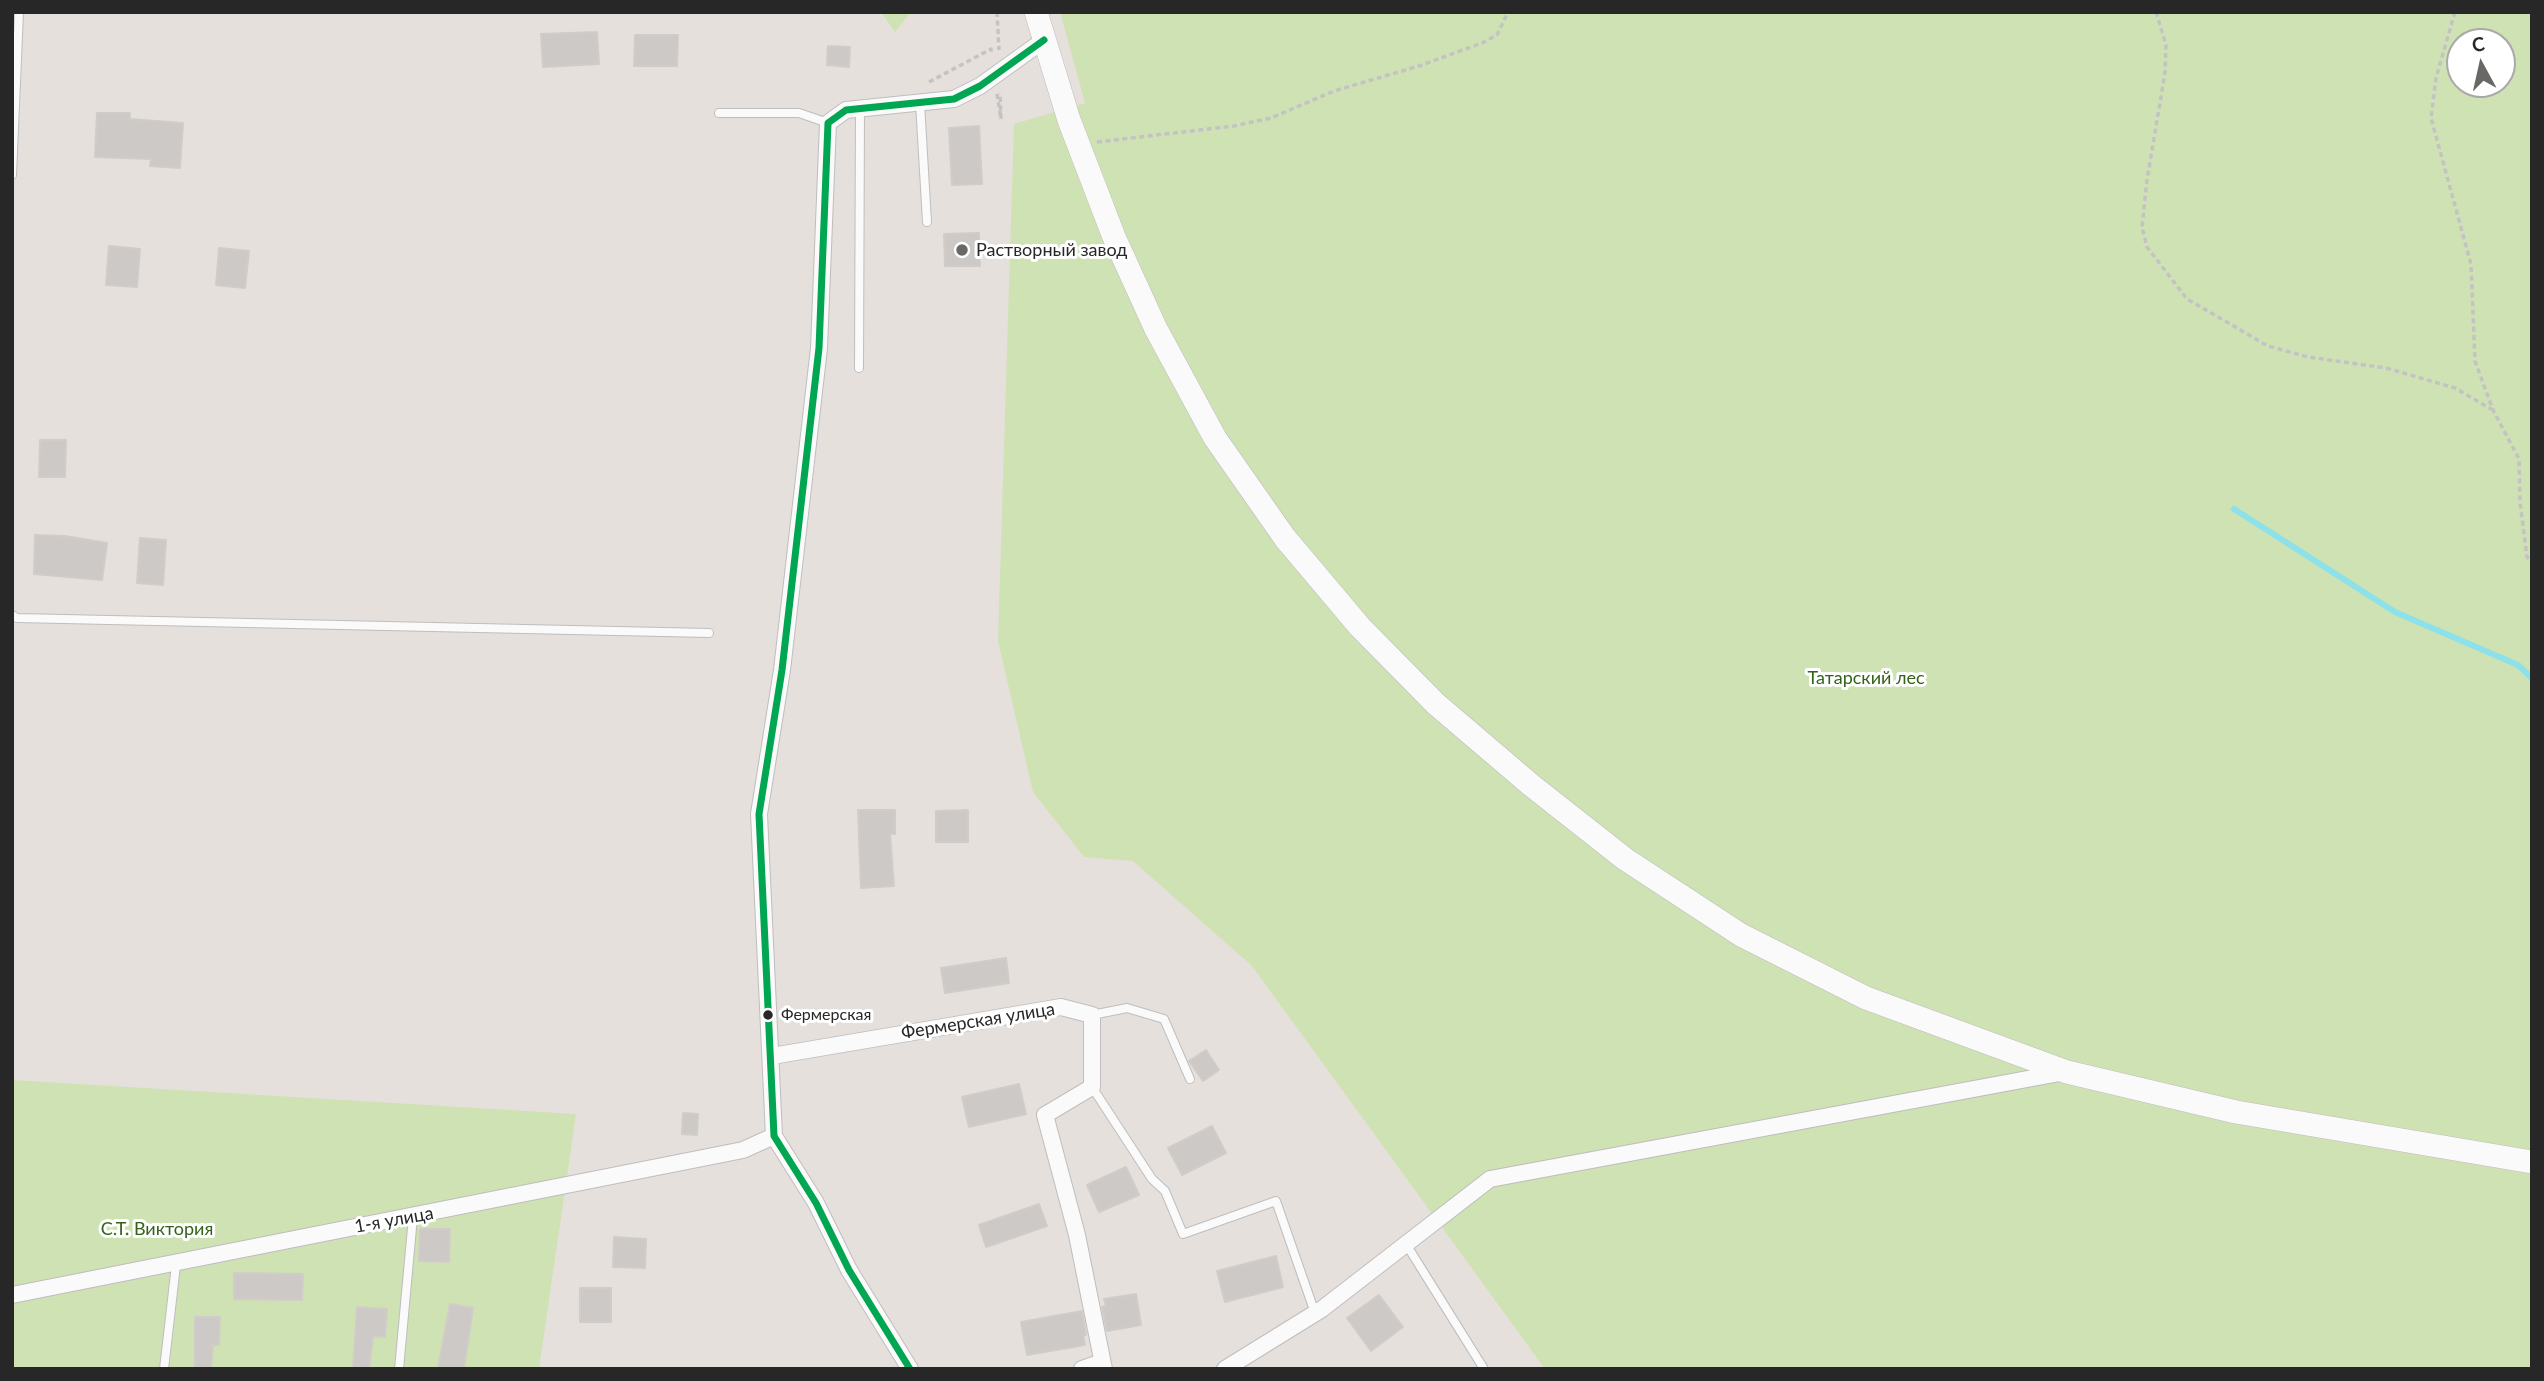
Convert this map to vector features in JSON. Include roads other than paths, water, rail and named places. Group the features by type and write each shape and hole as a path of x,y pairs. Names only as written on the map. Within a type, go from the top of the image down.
{"main road":[{"path":"1036,12 1078,144 1114,237 1156,329 1215,438 1293,548 1360,627 1436,704 1531,785 1625,859 1741,935 1866,998 2067,1072 2236,1112 2532,1162"}],"street":[{"path":"910,1369 849,1270 816,1203 774,1136 760,814 782,670 819,348 828,124 846,110 860,107 954,99 980,86 1044,40"},
{"name":"Фермерская улица","path":"772,1056 1061,1007 1092,1015"},
{"path":"1082,1369 1103,1365 1077,1235 1045,1115 1092,1087 1092,1015"},
{"path":"1226,1369 1315,1313 1490,1179 2067,1072"},
{"name":"1-я улица","path":"12,1295 176,1265 295,1238 413,1217 743,1150 774,1136"}],"lane":[{"path":"12,175 19,12"},
{"path":"920,103 927,222"},
{"path":"859,368 860,107"},
{"path":"719,113 799,113 828,124"},
{"path":"12,615 17,618 709,633"},
{"path":"1092,1015 1128,1009 1164,1019 1190,1079"},
{"path":"1092,1087 1152,1179 1165,1191 1183,1234 1276,1201 1315,1313"},
{"path":"399,1369 413,1217"},
{"path":"1405,1244 1484,1369"},
{"path":"164,1369 176,1265"}],"waterway":[{"path":"2234,509 2395,612 2518,665 2532,678"}],"place":[{"name":"Растворный завод","path":"962,250"},
{"name":"Фермерская","path":"768,1015"}],"park label":[{"name":"Татарский лес","path":"1866,678"},
{"name":"С.Т. Виктория","path":"157,1229"}]}
